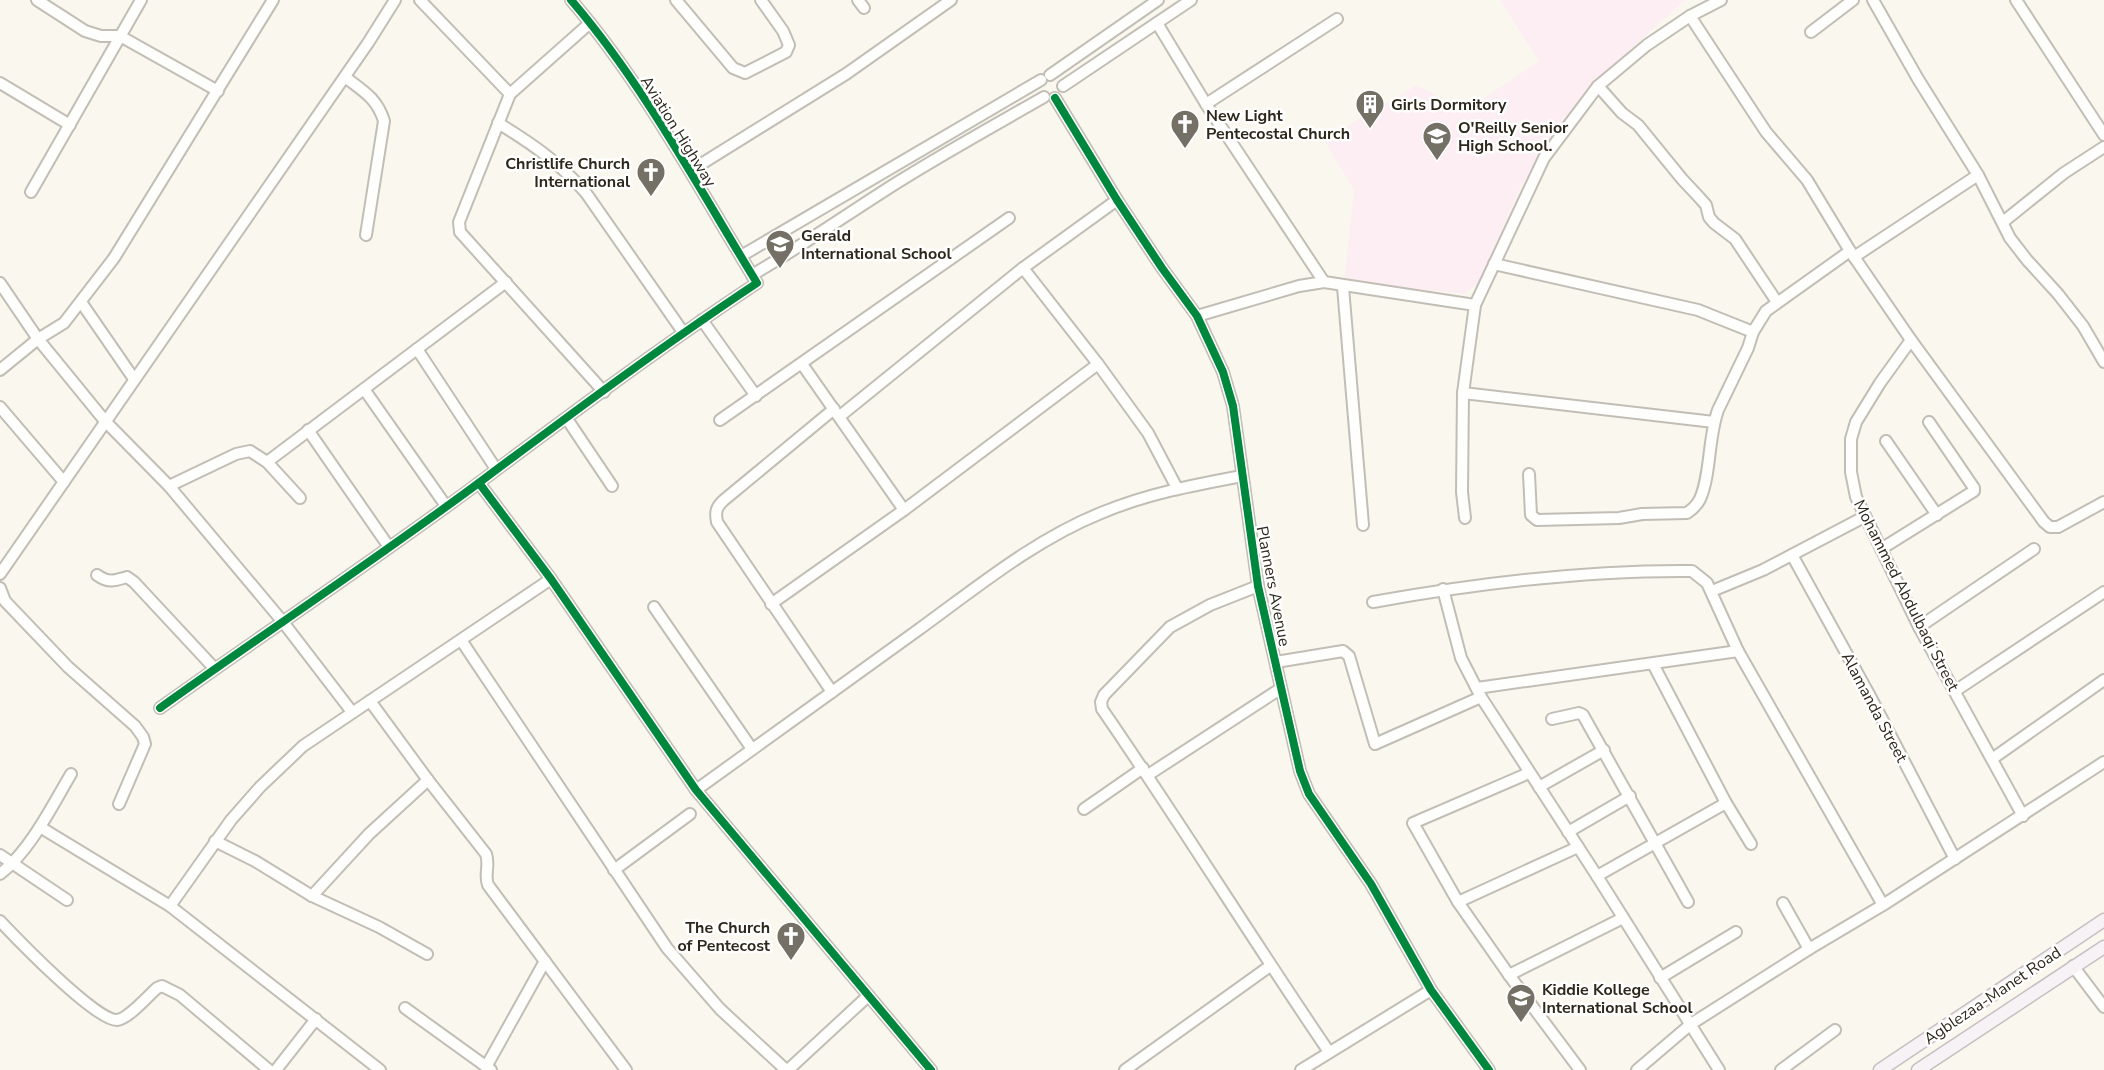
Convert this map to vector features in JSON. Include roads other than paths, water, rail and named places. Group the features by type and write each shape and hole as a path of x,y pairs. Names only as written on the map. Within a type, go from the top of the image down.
{"main road":[{"name":"Agblezaa-Manet Road","path":"1880,1070 2104,920"},
{"name":"Agblezaa-Manet Road","path":"1918,1070 2104,947"}],"street":[{"path":"38,0 85,31 101,36 120,36 218,91"},
{"path":"32,192 141,0"},
{"path":"0,370 63,322 114,258 273,0"},
{"path":"0,574 345,77 395,0"},
{"path":"420,0 510,94"},
{"name":"Aviation Highway","path":"571,0 591,23 624,70 690,171 754,279"},
{"path":"676,0 733,68 744,73 786,52 789,45 761,0"},
{"path":"690,171 846,74 951,0"},
{"path":"741,256 1046,78 1158,0"},
{"path":"1063,86 1191,0"},
{"path":"1465,518 1462,492 1463,393 1475,305 1544,158 1598,86 1647,45 1690,16 1721,0"},
{"path":"1811,32 1853,0"},
{"path":"1873,0 1918,79 1978,175 2010,238 2083,326 2104,363"},
{"path":"2016,0 2099,118 2104,135"},
{"path":"1690,16 1766,132 1807,180 1852,254 1911,340 2044,522 2050,527 2058,527 2104,502"},
{"path":"1206,104 1338,19"},
{"path":"591,23 510,94 459,227 463,237 604,392"},
{"path":"1157,23 1206,104 1324,282"},
{"path":"345,77 373,98 384,121 366,235"},
{"path":"160,708 479,483 702,320 754,279 847,215 952,149 1049,98 1061,94 1063,86 1060,79 1046,78"},
{"path":"1046,78 1039,87 1049,98"},
{"path":"0,83 70,125"},
{"path":"1598,86 1622,113 1638,125 1706,205 1709,218 1735,239 1777,302"},
{"name":"Planners Avenue","path":"1049,98 1161,268 1197,316 1223,372 1233,406 1258,586 1299,771 1308,794 1371,884 1431,990 1489,1070"},
{"path":"498,123 560,165 579,185 683,332"},
{"path":"2003,222 2064,174 2104,147"},
{"path":"1529,474 1531,515 1537,520 1619,518 1642,514 1687,513 1700,500 1704,488 1714,422 1753,332 1766,312 1777,302 1978,175"},
{"path":"832,692 717,522 715,512 718,506 1023,268 1117,200"},
{"path":"720,420 1009,218"},
{"path":"1494,264 1698,310 1753,332"},
{"path":"1023,268 1098,364 1148,433 1177,488"},
{"path":"267,462 506,282"},
{"path":"1197,316 1299,286 1324,282 1475,305"},
{"path":"0,283 39,339 105,421 169,486 282,622 352,712"},
{"path":"1343,286 1363,525"},
{"path":"81,302 134,379"},
{"path":"702,320 756,396"},
{"name":"Mohammed Abdulbaqi Street","path":"1911,340 1856,422 1851,439 1851,472 1856,497 1919,627 2023,816"},
{"path":"417,349 496,469"},
{"path":"802,364 904,510"},
{"path":"771,604 904,510 1098,364"},
{"path":"364,389 446,506"},
{"path":"1463,393 1714,422"},
{"path":"0,407 64,482"},
{"path":"567,419 612,486"},
{"path":"1881,549 1974,491 1929,422"},
{"path":"308,430 389,547"},
{"path":"1886,441 1937,514"},
{"path":"169,486 236,454 249,451 267,462 300,498"},
{"path":"696,790 993,576 1060,532 1102,512 1177,488 1242,476"},
{"path":"479,483 551,579 696,790 931,1070"},
{"path":"1712,591 1763,570 1864,516"},
{"path":"1919,627 2034,549"},
{"name":"Alamanda Street","path":"1792,555 1871,698 1955,859"},
{"path":"1373,602 1443,589 1568,575 1692,571 1704,579 1712,591 1738,651 1882,905"},
{"path":"97,574 106,581 113,582 127,577 134,582 215,669"},
{"path":"170,906 215,841 260,787 303,746 551,579"},
{"path":"1258,586 1210,605 1170,627 1104,695 1101,702 1102,709 1329,1052"},
{"path":"0,588 3,602 68,667 135,726 143,737 145,744 119,804"},
{"path":"1443,589 1461,658 1479,693 1719,1070"},
{"path":"1955,691 2104,591"},
{"path":"654,607 752,749"},
{"path":"461,640 667,948 720,1009 787,1070 868,996"},
{"path":"1276,662 1343,651 1347,653 1375,744 1479,693 1738,651"},
{"path":"1653,664 1750,844"},
{"path":"1992,759 2104,680"},
{"path":"1084,809 1280,689"},
{"path":"370,700 428,780 486,854 489,862 485,878 488,885 626,1070"},
{"path":"1552,719 1581,713 1688,902"},
{"path":"1539,787 1604,750"},
{"path":"1637,1070 1691,1024 2023,816 2104,762"},
{"path":"1529,773 1413,823 1458,902 1509,975 1581,1070"},
{"path":"0,874 14,864 40,827 71,774"},
{"path":"312,896 369,834 428,780"},
{"path":"1568,832 1630,796"},
{"path":"1597,876 1726,802"},
{"path":"614,870 690,814"},
{"path":"40,827 170,906 380,1070"},
{"path":"215,841 255,861 312,896 379,927 427,954"},
{"path":"1458,902 1578,847"},
{"path":"0,855 67,900"},
{"path":"1783,903 1809,949"},
{"path":"1509,975 1623,918"},
{"path":"0,921 86,1003 114,1020 121,1019 130,1013 162,986 180,996 269,1070"},
{"path":"1660,978 1736,932"},
{"path":"405,1008 488,1068 545,961"},
{"path":"1125,1070 1270,966"},
{"path":"2073,966 2104,1006"},
{"path":"1301,1070 1431,990"},
{"path":"276,1070 316,1020"},
{"path":"1781,1070 1835,1030"}],"place":[{"name":"Girls Dormitory","path":"1370,130"},
{"name":"New Light Pentecostal Church","path":"1185,150"},
{"name":"O'Reilly Senior High School.","path":"1437,162"},
{"name":"Christlife Church International","path":"651,198"},
{"name":"Gerald International School","path":"780,270"},
{"name":"The Church of Pentecost","path":"791,962"},
{"name":"Kiddie Kollege International School","path":"1521,1024"}]}
